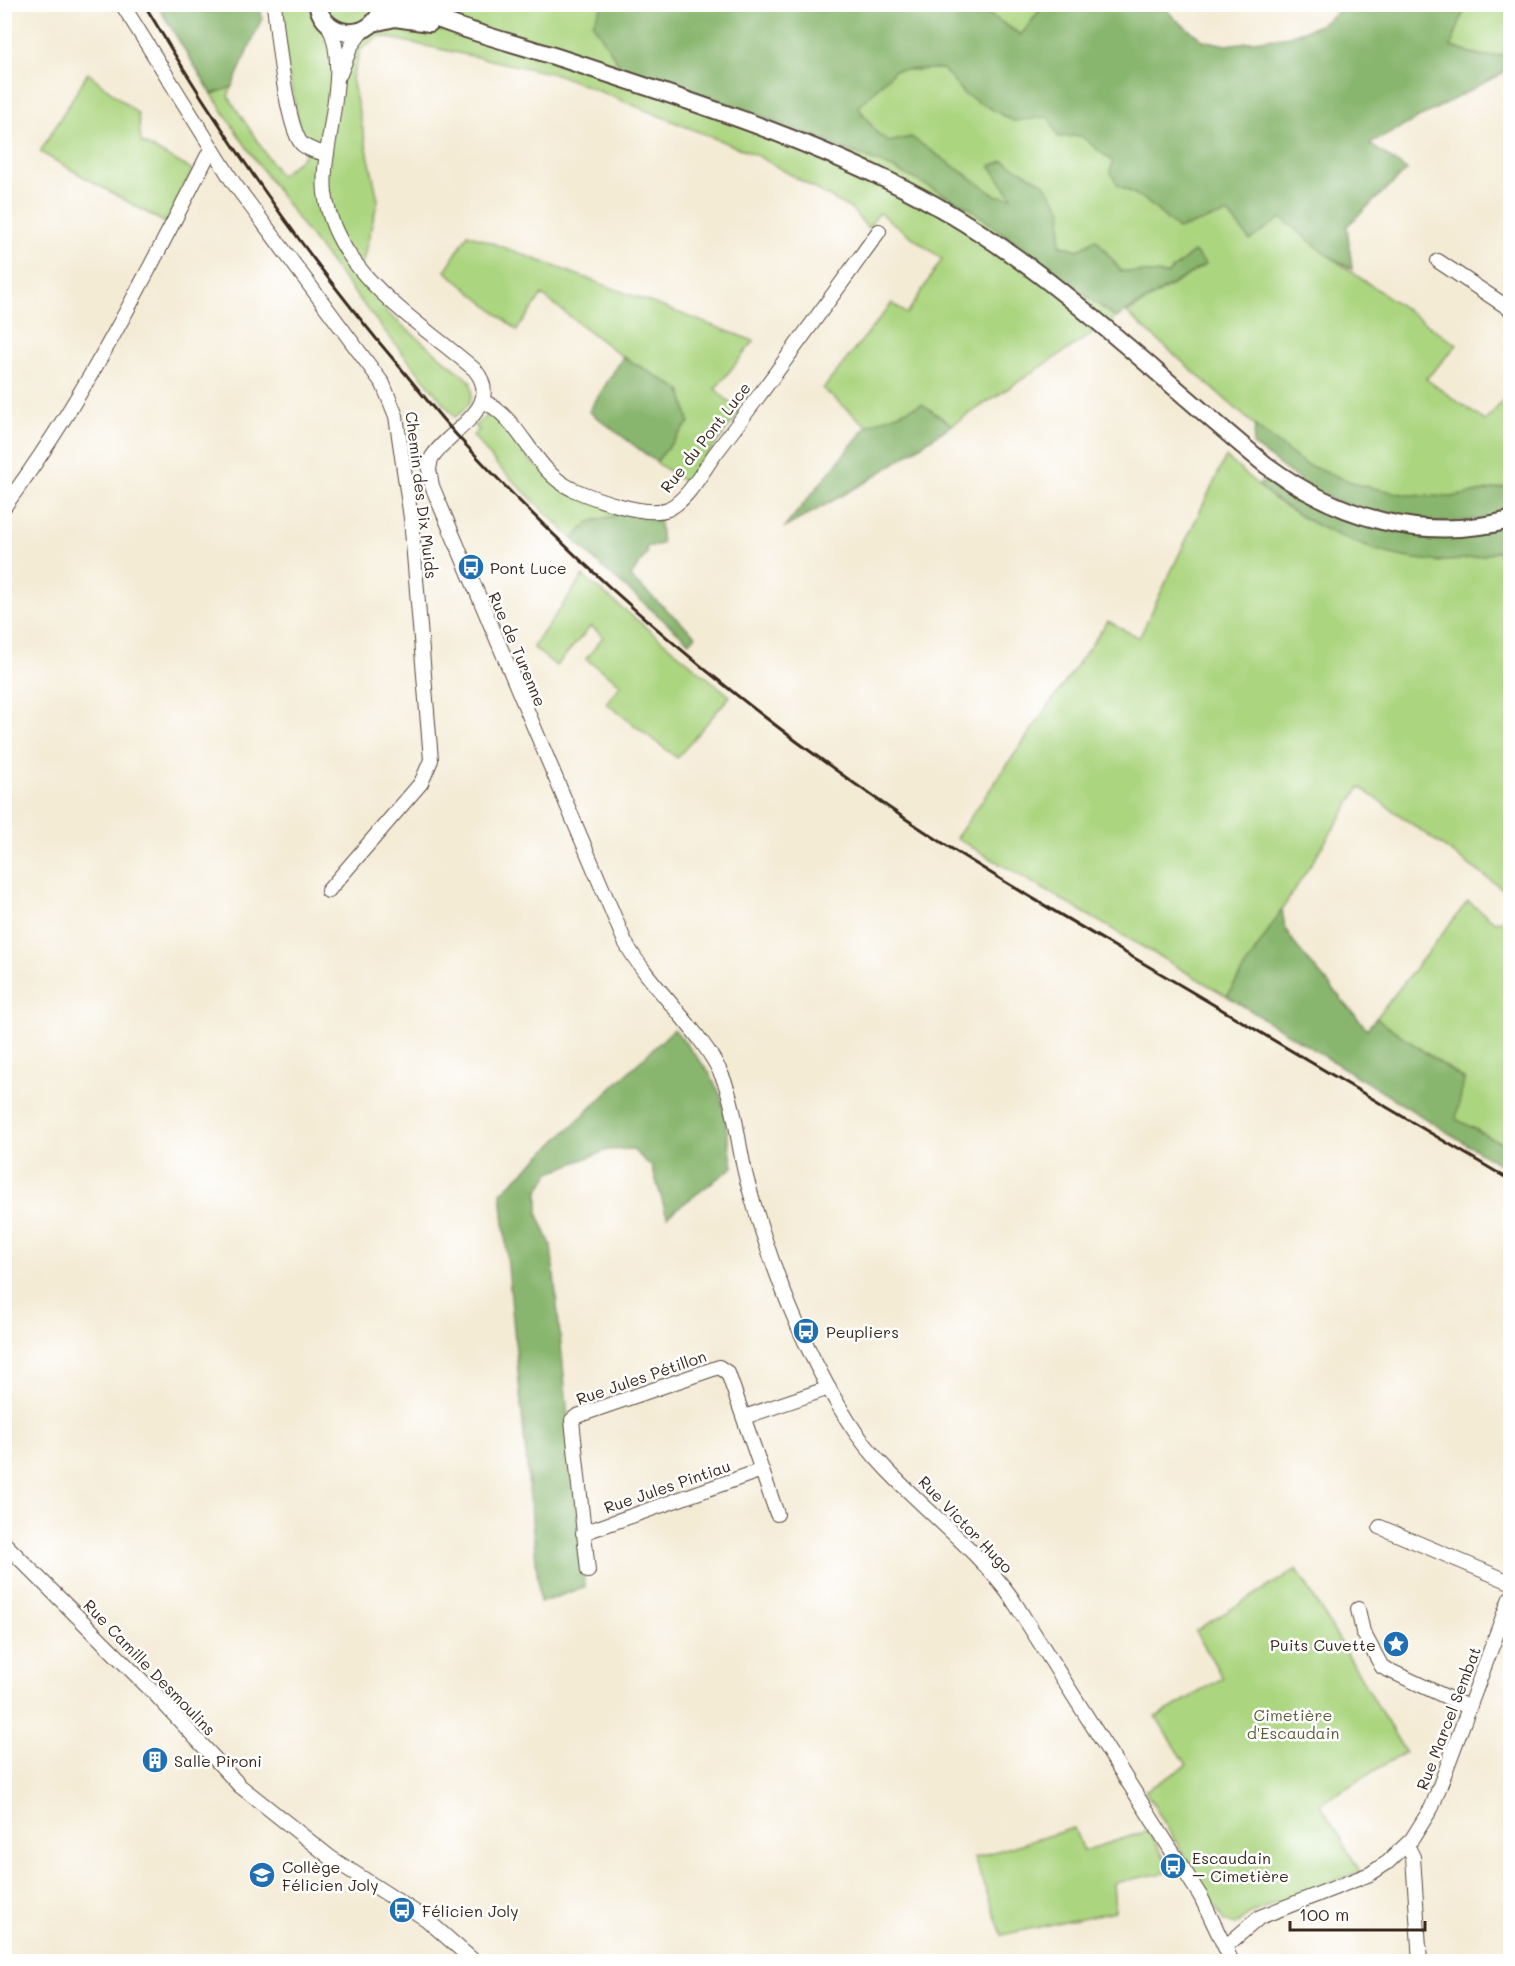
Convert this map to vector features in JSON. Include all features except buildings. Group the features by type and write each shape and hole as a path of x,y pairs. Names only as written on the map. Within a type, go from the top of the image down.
{"main road":[{"path":"367,27 383,4"},
{"path":"403,4 455,27"},
{"path":"318,12 342,32 395,18 455,27 563,58 840,158 919,196 980,231 1038,272 1266,465 1293,485 1329,505 1384,523 1419,528 1459,528 1510,520"}],"street":[{"name":"Chemin des Dix Muids","path":"122,4 238,190 386,390 396,416 422,640 431,760 422,783 328,891"},
{"path":"274,4 280,59 295,130 305,146 327,154"},
{"path":"318,12 336,49 337,84 325,176 332,224 346,250 386,296 475,370 483,386 483,401 475,414 436,450 429,463 418,460 403,462"},
{"path":"337,84 348,52 367,27"},
{"path":"4,507 34,466 106,347 211,149"},
{"name":"Rue du Pont Luce","path":"483,401 499,411 544,468 564,484 622,506 655,511 668,509 680,500 731,434 879,231"},
{"path":"1437,261 1510,309"},
{"name":"Rue de Turenne","path":"429,463 430,480 437,498 618,926 639,964 718,1068 729,1094 742,1160"},
{"name":"Rue Victor Hugo","path":"742,1160 754,1204 791,1312 829,1388 852,1427 869,1449 979,1558 1011,1597 1201,1897 1232,1962"},
{"name":"Rue Jules Pétillon","path":"583,1533 572,1423 574,1418 719,1367 728,1373 744,1417"},
{"path":"777,1514 744,1417 829,1388"},
{"name":"Rue Jules Pintiau","path":"583,1533 762,1470"},
{"path":"1380,1527 1510,1582"},
{"path":"583,1533 588,1571"},
{"name":"Rue Camille Desmoulins","path":"4,1543 155,1694 240,1786 339,1863 426,1919 475,1962"},
{"name":"Rue Marcel Sembat","path":"1226,1946 1257,1919 1371,1874 1407,1845 1432,1807 1510,1598"},
{"path":"1358,1610 1363,1632 1382,1667 1470,1708"},
{"path":"1407,1845 1413,1857 1420,1962"}],"green space":[{"path":"603,4 975,5 1021,35 1044,5 1163,5 1174,18 1203,40 1226,45 1289,36 1320,25 1347,5 1505,5 1502,9 1464,9 1451,47 1488,56 1510,52 1510,69 1370,144 1407,170 1347,226 1352,269 1326,254 1281,218 1250,240 1228,213 1178,229 1144,199 1118,185 1110,171 1113,162 1081,136 1058,137 1049,117 1013,121 964,94 943,69 895,70 858,107 877,133 889,142 911,137 997,196 1012,197 990,166 1004,161 1043,183 1062,209 1060,245 1078,250 1096,239 1121,271 1167,274 1194,252 1206,264 1116,318 968,207 893,168 738,107 620,66 593,24"},
{"path":"157,5 260,5 262,18 232,87 212,94"},
{"path":"279,5 603,5 593,24 620,66 738,107 893,168 968,207 1116,318 952,425 922,404 867,426 823,389 892,303 907,314 942,259 879,213 868,228 851,209 758,156 559,75 380,36 360,50 352,79 378,200 363,261 354,272 383,299 386,312 470,381 472,393 470,402 455,417 359,299 298,219 212,94 232,87 228,96 280,176 305,155 285,56"},
{"path":"975,5 1044,5 1021,35"},
{"path":"1505,5 1510,5 1510,52 1488,56 1451,47 1464,9 1501,9"},
{"path":"943,69 964,94 1049,117 1080,135 1113,162 1118,185 1144,199 1178,229 1228,213 1250,240 1281,217 1326,254 1457,345 1426,379 1485,421 1510,393 1510,486 1452,497 1407,495 1359,485 1305,464 1276,444 1127,313 1206,264 1194,252 1167,274 1121,271 1096,239 1078,250 1060,244 1062,209 1043,183 1003,161 990,166 1012,197 997,196 911,137 889,142 877,133 858,108 895,70"},
{"path":"88,73 138,114 141,142 193,170 165,223 40,152"},
{"path":"468,234 754,341 715,389 740,412 686,483 656,462 689,422 681,390 623,357 542,295 517,330 445,271"},
{"path":"623,357 681,390 689,422 656,462 589,411"},
{"path":"922,404 952,425 866,482 784,528 867,426"},
{"path":"489,414 498,418 534,465 620,507 617,515 590,522 573,539 497,465 473,435 479,430 475,426"},
{"path":"1255,426 1305,464 1359,485 1407,495 1452,497 1510,486 1510,512 1487,518 1439,522 1414,521 1366,512 1321,494 1253,445"},
{"path":"1226,457 1275,500 1305,519 1347,539 1439,562 1510,548 1510,894 1360,787 1227,996 956,838 1108,621 1139,638"},
{"path":"1269,478 1327,512 1364,525 1419,531 1510,526 1510,548 1475,557 1438,561 1415,559 1366,547 1319,526 1276,500 1258,485"},
{"path":"620,507 659,515 662,544 646,547 647,553 630,577 696,636 689,642 573,539 589,522 617,515"},
{"path":"583,576 730,696 677,758 606,703 621,684 586,659 603,637 591,626 556,666 533,647"},
{"path":"1468,901 1495,922 1510,919 1510,1148 1455,1119 1464,1079 1376,1018"},
{"path":"1282,909 1285,928 1297,947 1367,1029 1376,1018 1464,1080 1456,1119 1510,1148 1510,1171 1227,996"},
{"path":"674,1029 708,1071 721,1096 733,1167 667,1216 652,1167 632,1149 608,1150 550,1172 538,1191 538,1215 551,1245 585,1587 540,1603 501,1193"},
{"name":"Cimetière d'Escaudain","path":"1297,1569 1405,1752 1320,1804 1360,1871 1253,1912 1235,1925 1224,1921 1145,1791 1187,1765 1156,1717 1223,1678 1195,1631"},
{"path":"1074,1828 1083,1851 1148,1831 1173,1871 1113,1883 1115,1911 1002,1935 974,1858"}],"railway":[{"path":"144,4 203,100 266,194 368,329 455,434 511,493 561,542 665,636 774,725 922,830 1510,1180"}],"place":[{"name":"Pont Luce","path":"471,567"},
{"name":"Peupliers","path":"806,1331"},
{"name":"Puits Cuvette","path":"1396,1644"},
{"name":"Salle Pironi","path":"155,1760"},
{"name":"Escaudain – Cimetière","path":"1173,1866"},
{"name":"Collège Félicien Joly","path":"262,1875"},
{"name":"Félicien Joly","path":"402,1910"}]}
